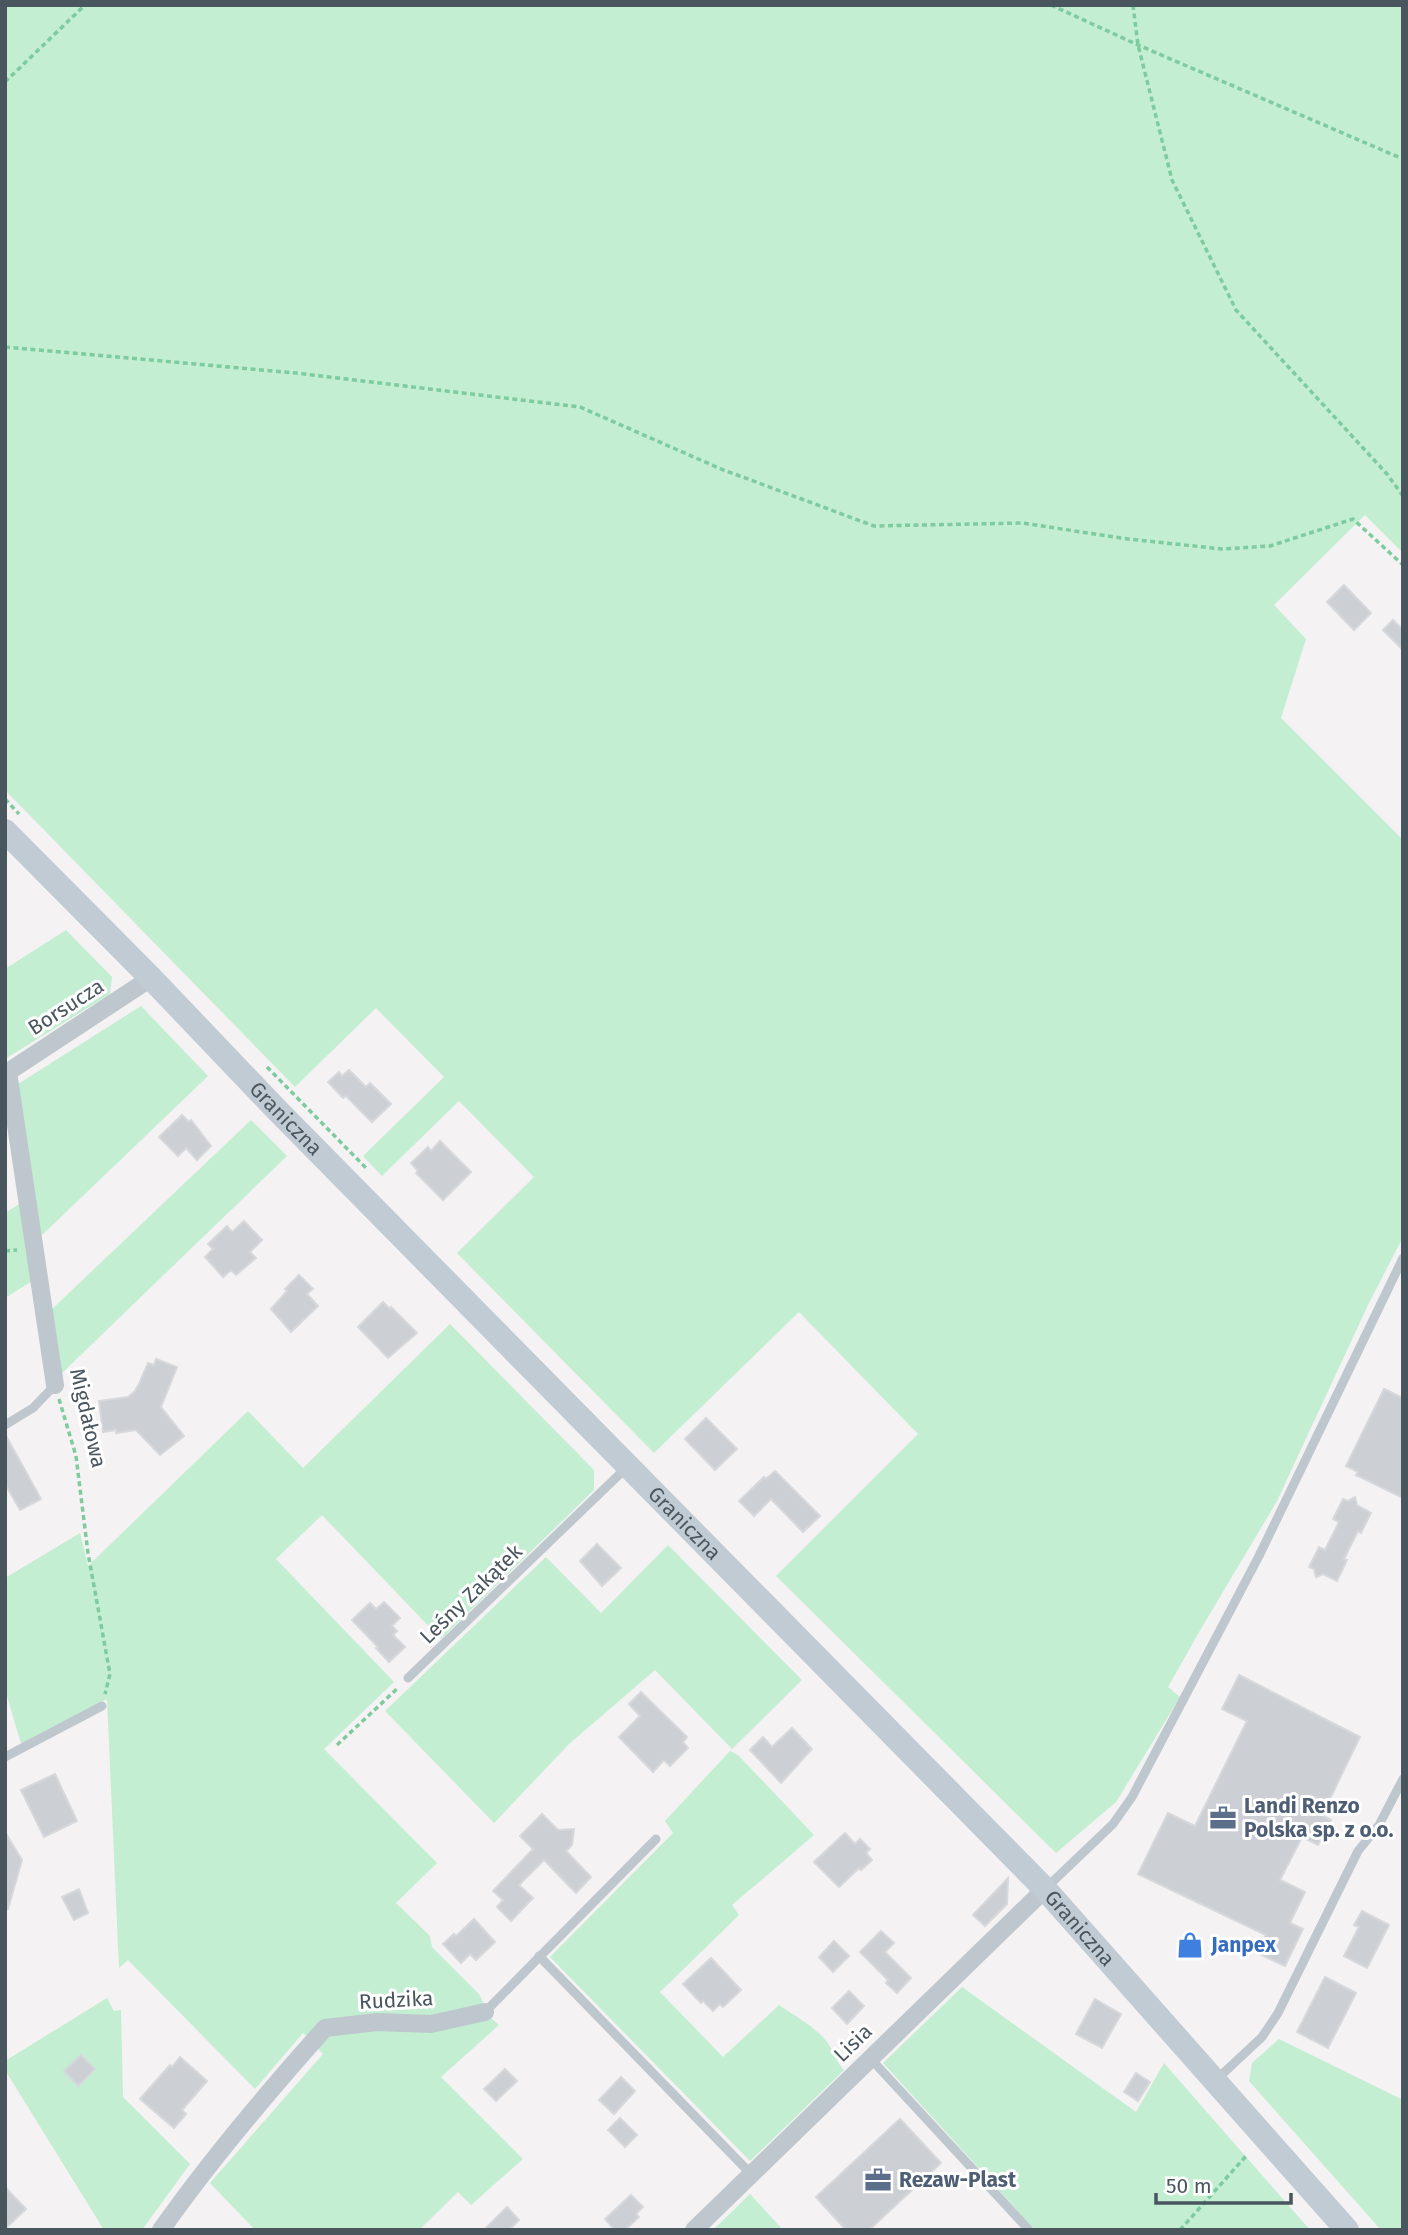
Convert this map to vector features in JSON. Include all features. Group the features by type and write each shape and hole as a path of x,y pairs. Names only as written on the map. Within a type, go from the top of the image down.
{"street":[{"name":"Graniczna","path":"8,841 152,978 276,1109 1045,1889 1347,2230"},
{"name":"Borsucza","path":"7,1073 152,978"},
{"name":"Migdałowa","path":"7,1073 55,1385"},
{"name":"Lisia","path":"694,2230 1045,1889"},
{"name":"Rudzika","path":"161,2230 203,2171 326,2028 377,2022 431,2024 485,2011"}],"lane":[{"path":"1045,1889 1113,1824 1132,1797 1259,1556 1403,1258"},
{"path":"5,1425 33,1408 55,1385"},
{"name":"Leśny Zakątek","path":"408,1678 628,1467"},
{"path":"5,1757 102,1706"},
{"path":"1215,2081 1262,2037 1278,2013 1358,1851 1379,1825 1403,1779"},
{"name":"Rudzika","path":"485,2011 656,1839"},
{"path":"539,1956 751,2174"},
{"path":"870,2057 1029,2230"}],"path":[{"path":"5,82 85,5"},
{"path":"1051,5 1138,46 1403,159"},
{"path":"1133,5 1138,46 1172,180 1236,310 1387,474 1403,496"},
{"path":"5,347 296,373 580,407 721,469 874,526 1022,523 1128,539 1222,549 1270,546 1353,519 1403,565"},
{"name":"Migdałowa","path":"55,1385 76,1456 88,1553 110,1674 102,1706"},
{"path":"337,1745 408,1678"},
{"path":"1180,2230 1246,2156"}],"green space":[{"path":"5,5 1403,5 1403,553 1365,515 1274,605 1306,639 1281,718 1403,840 1403,1237 1368,1305 1277,1501 1168,1687 1180,1697 1116,1802 1056,1853 776,1576 918,1434 799,1312 654,1453 457,1253 534,1177 459,1101 382,1176 363,1156 444,1077 376,1008 295,1087 5,790"},
{"path":"66,930 112,977 110,994 5,1059 5,969"},
{"path":"141,1006 208,1076 40,1237 18,1084"},
{"path":"251,1120 287,1156 60,1375 51,1310"},
{"path":"21,1203 32,1281 5,1298 5,1213"},
{"path":"450,1324 594,1470 594,1490 441,1639 322,1515 276,1559 394,1682 324,1749 437,1863 396,1903 430,1936 432,1947 479,1994 491,2018 499,2025 441,2077 523,2159 471,2205 458,2192 419,2230 255,2230 210,2183 323,2054 303,2033 255,2089 128,1960 119,1968 107,1699 21,1744 5,1689 5,1578 80,1533 88,1566 248,1411 303,1468"},
{"path":"668,1545 802,1680 732,1749 655,1670 569,1744 494,1823 385,1711 546,1557 601,1613"},
{"path":"730,1751 738,1755 814,1835 732,1905 739,1915 660,1992 723,2057 779,2005 819,2033 844,2070 750,2161 550,1957 673,1833 665,1821"},
{"path":"962,1987 1136,2112 1164,2063 1310,2230 1035,2230 883,2063"},
{"path":"107,1998 114,2011 121,2010 123,2097 190,2164 142,2230 104,2230 5,2070 5,2061"},
{"path":"1279,2039 1403,2100 1403,2230 1381,2230 1249,2081 1252,2063"},
{"path":"750,2194 783,2230 713,2230"}],"building":[{"path":"1344,585 1371,613 1354,630 1327,602"},
{"path":"1393,620 1403,630 1403,650 1383,630"},
{"path":"349,1070 366,1087 370,1083 391,1104 372,1122 328,1082 339,1072 342,1076"},
{"path":"182,1115 189,1122 191,1120 211,1146 197,1160 186,1148 178,1156 159,1137"},
{"path":"440,1141 471,1172 443,1200 416,1173 418,1171 411,1163 428,1147 431,1151"},
{"path":"244,1221 262,1240 250,1252 256,1258 236,1275 231,1270 223,1277 205,1257 213,1249 208,1244 227,1226 232,1232"},
{"path":"299,1275 313,1289 307,1294 318,1306 291,1332 271,1309"},
{"path":"383,1302 417,1333 388,1358 358,1327"},
{"path":"156,1359 177,1367 161,1407 184,1436 160,1455 136,1430 103,1432 99,1401 128,1397 135,1391 148,1363 154,1365"},
{"path":"1384,1389 1403,1398 1403,1498 1356,1475 1358,1472 1346,1466"},
{"path":"706,1418 737,1449 715,1470 685,1439"},
{"path":"5,1434 41,1499 20,1510 5,1484"},
{"path":"775,1471 820,1516 803,1532 771,1499 754,1516 739,1501 764,1477 766,1479"},
{"path":"1355,1497 1357,1505 1371,1513 1344,1559 1347,1560 1337,1581 1323,1574 1316,1577 1314,1569 1309,1567 1319,1547 1325,1550 1339,1522 1333,1519 1343,1499 1348,1501"},
{"path":"597,1544 621,1568 602,1586 580,1561"},
{"path":"384,1602 400,1618 392,1626 397,1631 393,1635 405,1647 389,1662 352,1620 370,1603 376,1609"},
{"path":"1239,1675 1360,1737 1322,1815 1331,1820 1318,1845 1302,1837 1280,1880 1305,1892 1290,1923 1303,1929 1285,1966 1257,1953 1266,1935 1138,1874 1168,1813 1195,1826 1247,1721 1222,1709"},
{"path":"641,1692 687,1737 683,1742 688,1748 670,1766 664,1760 653,1772 619,1737 640,1716 629,1704"},
{"path":"792,1728 812,1749 781,1783 750,1750 763,1737 772,1747"},
{"path":"55,1774 77,1821 44,1837 21,1790"},
{"path":"542,1814 558,1830 574,1829 572,1845 566,1851 591,1877 576,1893 544,1860 519,1885 533,1898 511,1921 497,1907 503,1900 493,1891 533,1849 520,1836"},
{"path":"5,1832 22,1860 8,1909 5,1909"},
{"path":"845,1833 855,1844 860,1839 870,1849 866,1853 872,1860 839,1887 814,1862"},
{"path":"1008,1878 1007,1904 985,1926 973,1915"},
{"path":"79,1889 88,1913 74,1920 62,1897"},
{"path":"1362,1911 1389,1925 1367,1968 1344,1956 1359,1927 1354,1925"},
{"path":"474,1919 495,1942 476,1960 470,1954 461,1963 443,1944"},
{"path":"881,1931 894,1943 885,1952 911,1978 897,1993 860,1952"},
{"path":"834,1941 849,1956 833,1972 819,1957"},
{"path":"711,1958 741,1990 723,2007 720,2004 713,2011 683,1984"},
{"path":"1325,1977 1356,1993 1328,2048 1297,2032"},
{"path":"849,1991 864,2006 847,2024 832,2008"},
{"path":"1095,1999 1121,2014 1102,2048 1076,2034"},
{"path":"81,2055 95,2069 78,2086 64,2071"},
{"path":"180,2057 207,2081 182,2110 186,2114 174,2128 140,2099"},
{"path":"505,2069 517,2081 496,2101 484,2089"},
{"path":"1136,2073 1150,2082 1138,2101 1124,2092"},
{"path":"621,2077 635,2091 614,2114 599,2100"},
{"path":"620,2118 637,2135 625,2147 608,2130"},
{"name":"Rezaw-Plast","path":"900,2119 941,2163 869,2230 846,2230 816,2197"},
{"path":"5,2187 26,2209 5,2229"},
{"path":"631,2195 643,2207 636,2214 639,2217 625,2230 615,2230 605,2219"},
{"path":"507,2207 519,2220 509,2230 484,2230"}],"place":[{"name":"Landi Renzo Polska sp. z o.o.","path":"1223,1818"},
{"name":"Janpex","path":"1190,1945"},
{"name":"Rezaw-Plast","path":"878,2180"}]}
